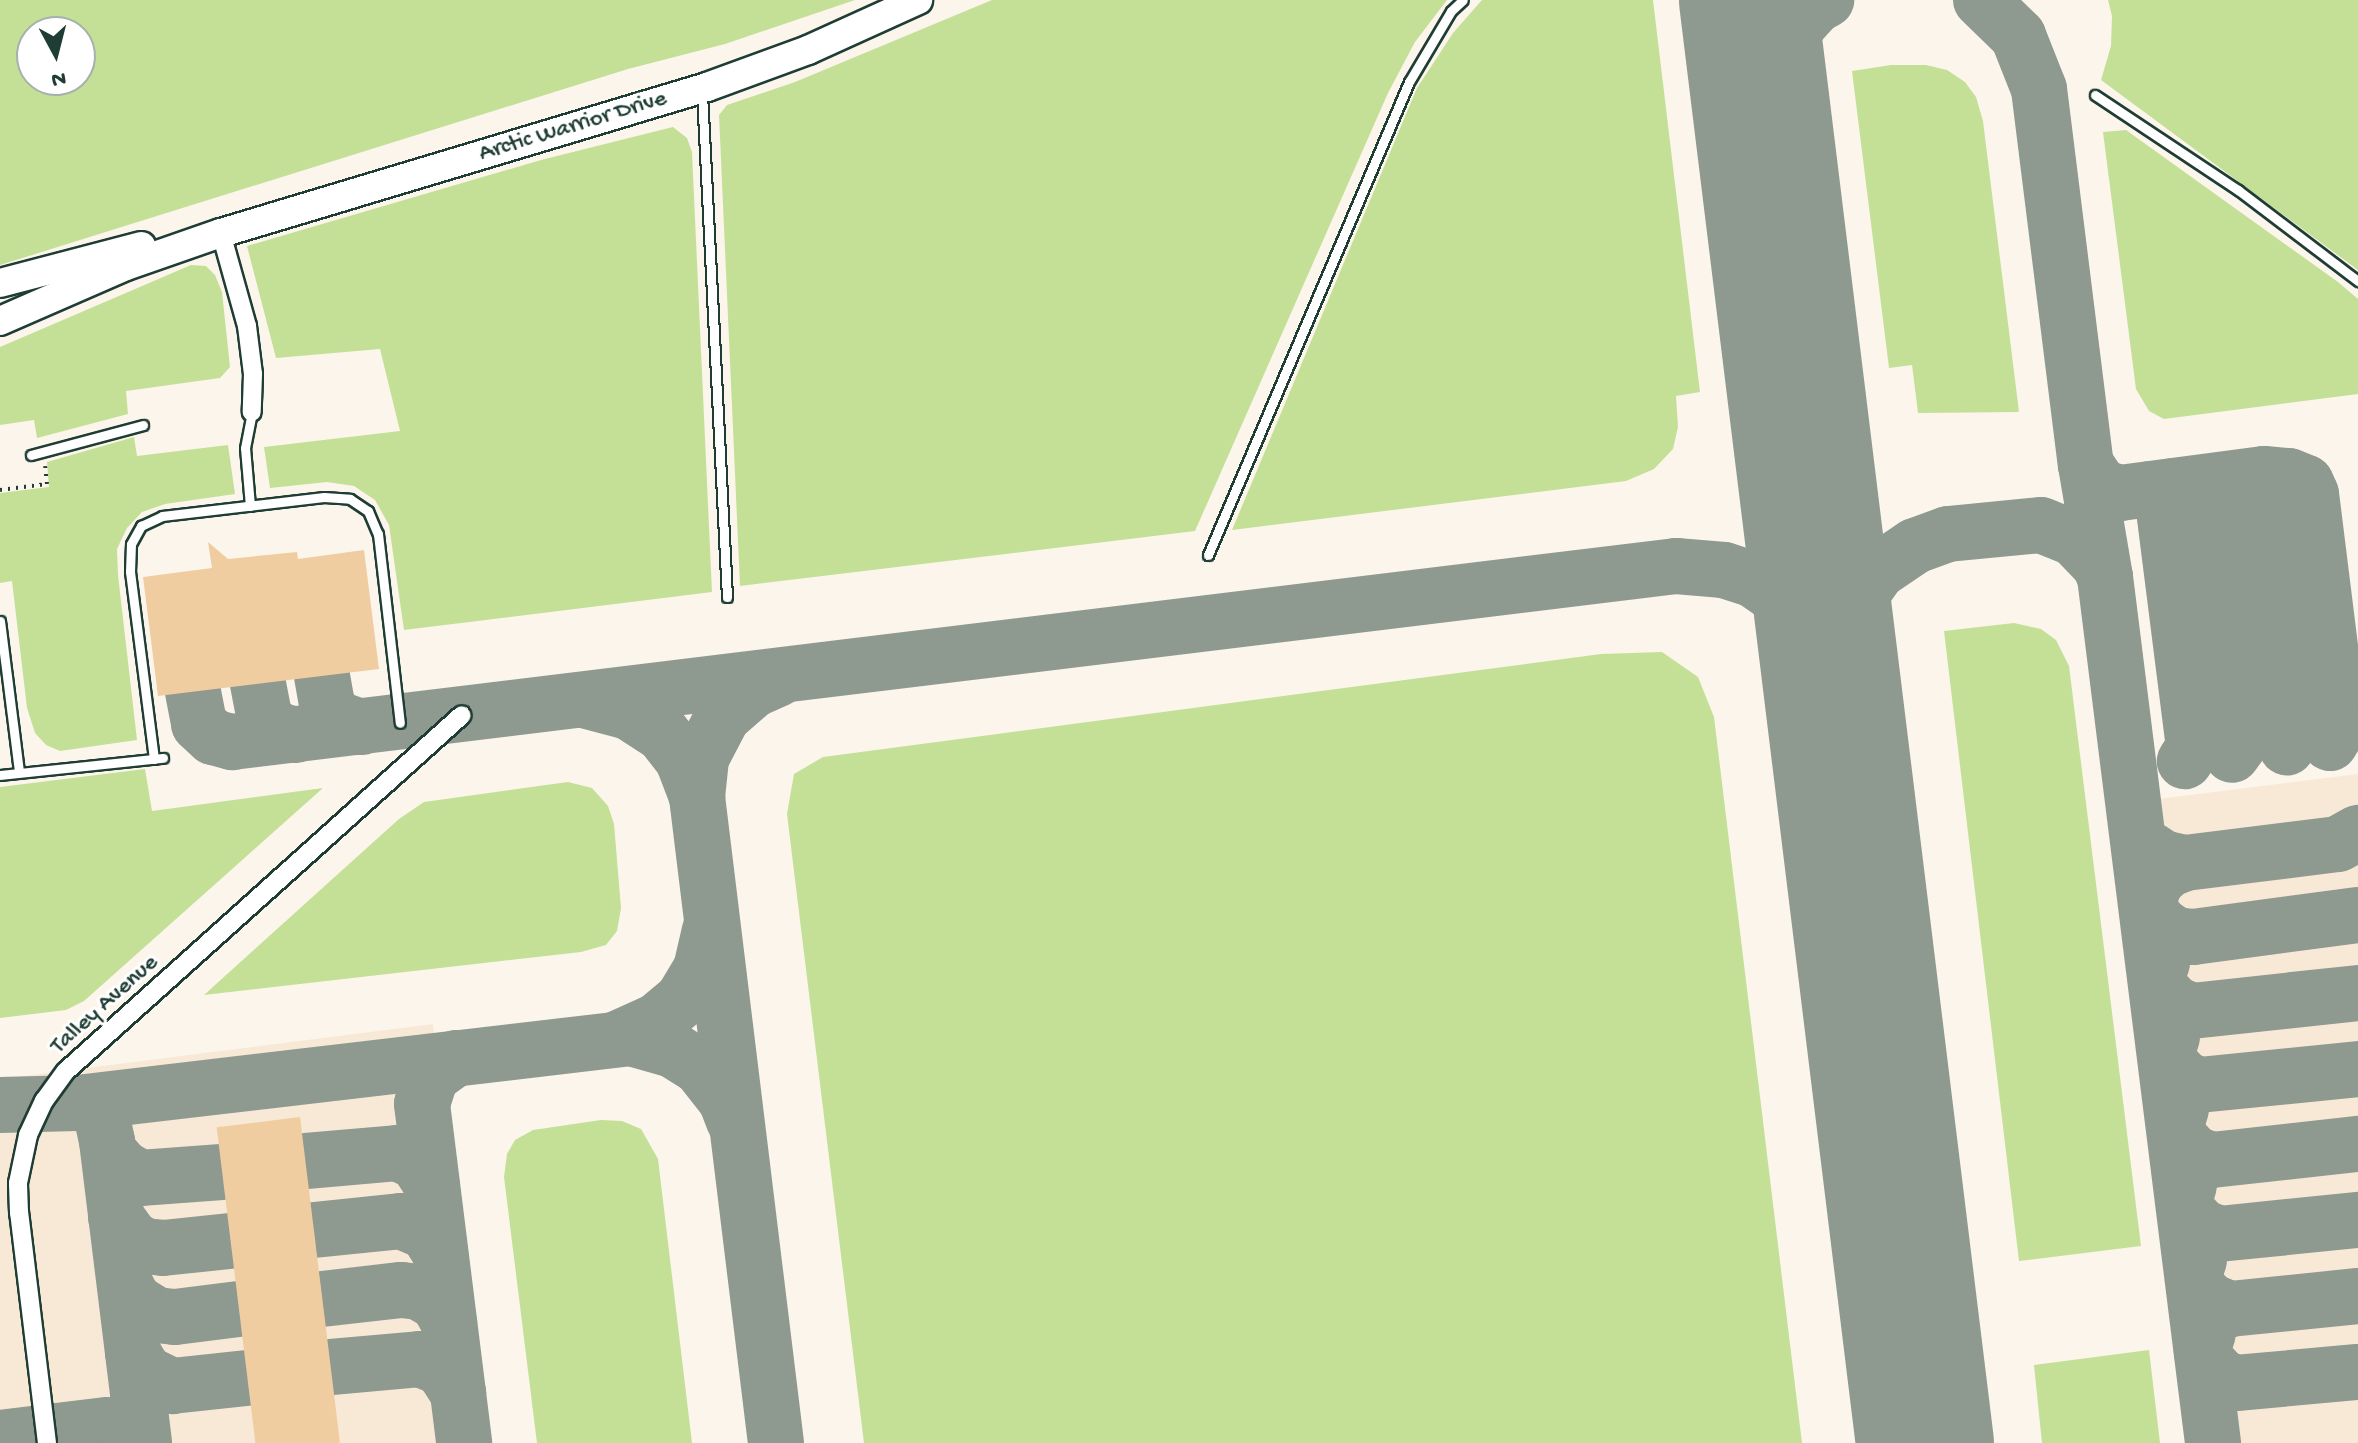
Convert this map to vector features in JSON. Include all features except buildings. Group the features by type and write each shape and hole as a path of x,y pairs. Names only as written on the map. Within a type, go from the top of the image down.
{"main road":[{"name":"Arctic Warrior Drive","path":"0,321 126,266 221,233 701,88 808,50 918,0"},
{"name":"Arctic Warrior Drive","path":"0,283 129,248 221,233"}],"street":[{"path":"221,233 247,326 253,374 252,412"},
{"name":"Talley Avenue","path":"47,1443 18,1183 25,1145 44,1101 66,1071 462,715"}],"lane":[{"path":"1208,555 1409,82 1451,11 1463,0"},
{"path":"701,88 727,597"},
{"path":"2095,95 2238,190 2358,281"},
{"path":"250,506 245,448 252,412"},
{"path":"31,455 143,425"},
{"path":"0,775 159,758 130,572 131,544 141,526 162,516 324,497 350,499 368,511 378,534 400,723"},
{"path":"0,621 19,772"}],"path":[{"path":"0,490 47,484 43,452"}],"shaded area":[{"path":"2358,774 2358,1443 2228,1443 2150,800"},
{"path":"433,1024 484,1443 0,1443 0,1079"}],"green space":[{"path":"0,0 855,0 725,44 628,69 0,265"},
{"path":"992,0 1447,0 1415,42 1388,93 1195,531 740,586 719,115 727,105 795,82"},
{"path":"1482,0 1653,0 1700,392 1676,396 1678,427 1673,449 1654,469 1626,481 1232,530 1417,88 1453,33"},
{"path":"2108,0 2358,0 2358,270 2101,80 2111,46 2112,16"},
{"path":"1891,65 1926,65 1947,70 1965,82 1976,97 1983,121 2019,412 1918,413 1912,365 1889,368 1852,71"},
{"path":"673,127 687,138 692,152 712,592 404,630 389,525 375,500 354,486 327,482 270,488 264,447 400,431 380,349 276,358 247,246 541,160"},
{"path":"2126,130 2358,299 2358,394 2164,419 2149,411 2136,389 2103,132"},
{"path":"191,265 206,266 215,275 222,292 230,367 220,378 126,391 128,414 37,438 34,420 0,425 0,347"},
{"path":"134,437 137,456 228,445 235,494 165,504 142,512 127,528 117,549 118,575 137,740 60,751 46,745 35,733 27,708 12,581 0,583 0,493 49,487 47,462"},
{"path":"2014,623 2041,629 2056,640 2069,666 2141,1246 2019,1261 1944,631"},
{"path":"1662,652 1698,677 1714,717 1802,1443 864,1443 787,814 794,774 823,757 1601,654"},
{"path":"145,769 152,811 323,788 84,1001 66,1010 0,1018 0,787"},
{"path":"568,782 592,788 608,806 614,824 621,908 617,931 606,945 581,952 204,995 399,819 424,802"},
{"path":"601,1120 622,1121 641,1129 658,1159 692,1443 537,1443 504,1177 507,1154 515,1140 533,1130"},
{"path":"2149,1350 2160,1443 2042,1443 2034,1365"}],"taxiway":[{"path":"1763,124 1771,74 1790,34 1815,6 1826,0"},
{"path":"1981,0 2018,36 2039,89 2086,465 2105,577"},
{"path":"2086,465 2101,487 2120,493 2264,474 2289,476 2306,483 2311,494 2340,727 2330,743"},
{"path":"2221,480 2251,489 2261,503 2291,730 2287,748"},
{"path":"2173,486 2200,494 2211,512 2242,741 2232,755"},
{"path":"2151,489 2160,497 2164,510 2194,747 2185,761"},
{"path":"1835,693 1837,650 1848,613 1878,571 1915,546 1948,534 2041,525 2075,539 2099,564 2105,577 2213,1443"},
{"path":"193,692 199,724 213,737 232,742 1676,566 1724,570 1754,580 1778,597 1810,636 1833,692"},
{"path":"322,676 327,704 335,718 361,727"},
{"path":"697,797 701,758 723,716 753,690 778,679"},
{"path":"258,684 265,719 278,730 295,735"},
{"path":"587,701 629,712 663,734 683,760 697,797 776,1443"},
{"path":"2151,850 2163,858 2185,863 2338,844 2358,833"},
{"path":"2185,863 2168,870 2155,882 2147,907 2161,925 2176,935 2193,937 2358,915"},
{"path":"619,1038 657,1021 683,999 701,969 710,931"},
{"path":"2162,963 2156,980 2162,990 2175,1004 2192,1011 2358,993"},
{"path":"2172,1037 2166,1056 2169,1062 2185,1079 2199,1085 2358,1069"},
{"path":"77,1103 631,1038 673,1050 700,1067 726,1100 734,1121"},
{"path":"456,1058 431,1076 422,1104 464,1443"},
{"path":"0,1105 77,1103 92,1105 101,1113 144,1443"},
{"path":"2181,1109 2175,1129 2179,1137 2195,1154 2212,1160 2358,1144"},
{"path":"109,1152 123,1168 140,1178 222,1172"},
{"path":"306,1161 397,1153 417,1162 432,1185"},
{"path":"2189,1185 2184,1203 2189,1213 2202,1227 2219,1234 2358,1220"},
{"path":"116,1217 131,1238 145,1246 163,1248 230,1241"},
{"path":"314,1230 401,1221 427,1232 440,1253"},
{"path":"2199,1260 2193,1278 2199,1289 2210,1301 2230,1309 2358,1296"},
{"path":"125,1284 134,1301 156,1315 175,1317 239,1309"},
{"path":"322,1299 401,1290 419,1292 438,1303 449,1323"},
{"path":"2208,1333 2202,1352 2205,1359 2221,1377 2236,1383 2358,1372"},
{"path":"133,1353 145,1373 172,1386 247,1378"},
{"path":"331,1367 420,1359 442,1368 458,1393"},
{"path":"0,1438 108,1425 130,1431 140,1443"}],"runway":[{"path":"1748,0 1925,1443"}]}
